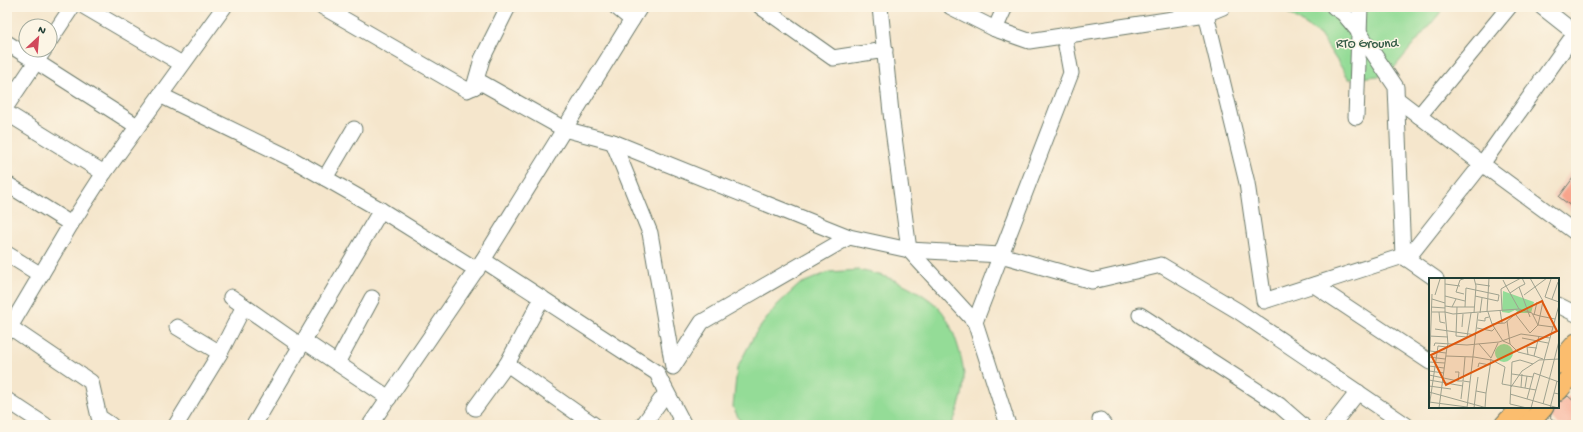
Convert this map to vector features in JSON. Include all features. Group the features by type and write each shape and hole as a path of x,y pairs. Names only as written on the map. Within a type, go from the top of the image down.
{"main road":[{"path":"1559,363 1575,347"},
{"path":"1559,390 1576,370"},
{"path":"1504,425 1519,408"},
{"path":"1528,425 1543,408"}],"street":[{"path":"58,28 72,7"},
{"path":"84,7 182,64"},
{"path":"111,425 99,416 91,382 8,328 71,224 104,173 224,7"},
{"path":"323,7 467,90 482,83 564,129 612,142 849,237 909,250 1001,255 1092,281 1161,265 1238,311 1406,425"},
{"path":"474,87 482,59 508,7"},
{"path":"616,7 632,20"},
{"path":"370,425 480,265 640,7"},
{"path":"761,7 833,58 884,50"},
{"path":"880,7 892,122 909,250 975,322 1008,425"},
{"path":"950,7 995,29 1029,41 1206,14 1223,7"},
{"path":"995,29 1005,7"},
{"path":"1334,7 1343,13 1359,32 1396,87 1405,257"},
{"path":"1356,117 1360,7"},
{"path":"1419,116 1509,7"},
{"path":"1238,311 1264,301 1405,257 1482,164 1576,32 1542,7"},
{"path":"1206,14 1247,183 1264,301"},
{"path":"975,322 1072,73 1064,35"},
{"path":"7,43 18,47"},
{"path":"7,105 39,58"},
{"path":"43,58 137,126"},
{"path":"160,95 290,158 381,210 542,298 657,373 684,425"},
{"path":"1397,99 1576,233"},
{"path":"7,113 104,173"},
{"path":"325,178 354,129"},
{"path":"612,142 650,233 673,367 702,322 849,237"},
{"path":"7,184 71,224"},
{"path":"254,425 381,210"},
{"path":"7,254 41,275"},
{"path":"1405,257 1435,278"},
{"path":"1314,285 1429,361"},
{"path":"231,298 303,344 337,363 389,398"},
{"path":"337,363 372,298"},
{"path":"475,408 507,364 542,298"},
{"path":"176,425 220,353 244,306"},
{"path":"1559,306 1576,314"},
{"path":"1140,315 1280,405 1302,425"},
{"path":"178,328 220,353"},
{"path":"507,364 594,425"},
{"path":"643,425 666,393 657,373"},
{"path":"1332,425 1358,392"},
{"path":"7,400 45,425"}],"shaded area":[{"path":"1576,164 1576,215 1552,196"}],"green space":[{"name":"RTO Ground","path":"1279,7 1445,7 1388,75 1349,79 1320,35"},
{"path":"859,270 900,282 918,292 940,309 949,323 960,352 964,378 962,396 952,425 742,425 733,407 737,368 755,334 777,305 800,284 829,272"}],"building":[{"path":"1576,174 1576,210 1559,197"},
{"path":"1568,396 1576,403 1576,425 1559,425 1550,417 1554,408 1559,408 1559,402"}]}
